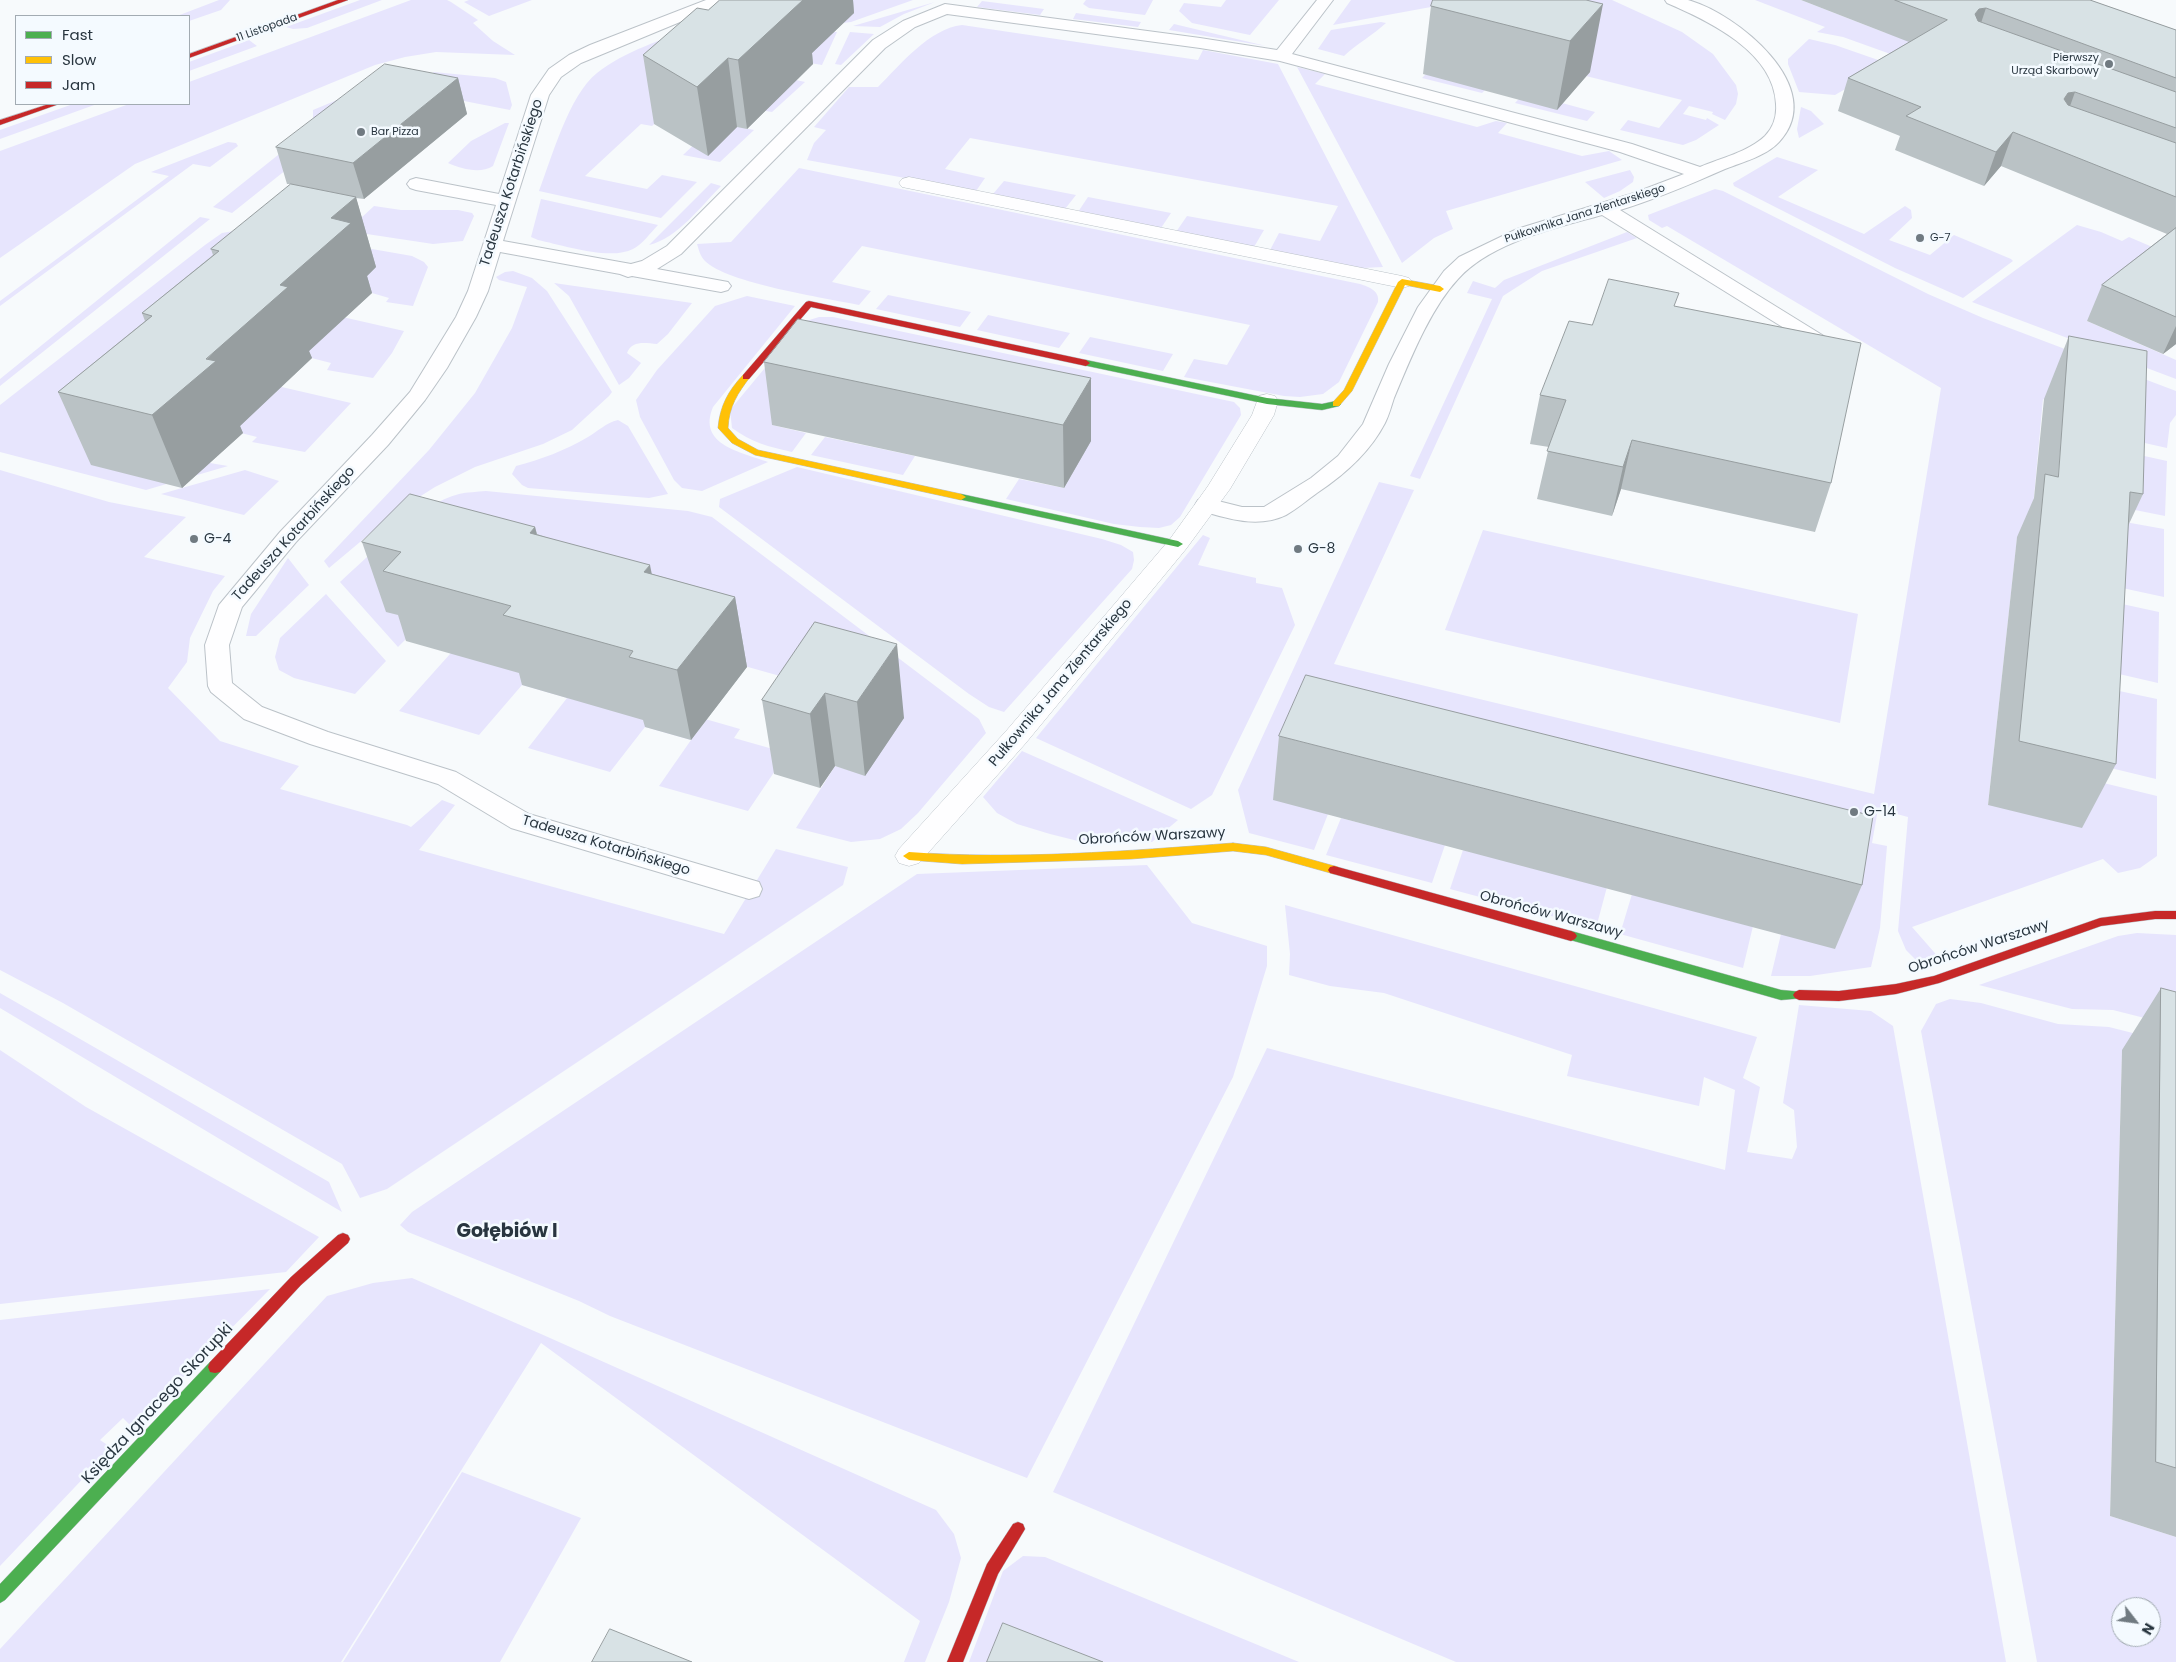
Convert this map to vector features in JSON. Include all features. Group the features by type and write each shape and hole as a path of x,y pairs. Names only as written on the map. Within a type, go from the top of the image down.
{"street":[{"name":"11 Listopada","path":"190,56 342,0"},
{"path":"0,123 52,105"},
{"path":"909,183 1440,289"},
{"path":"1178,544 755,452 735,441 723,428 723,413 730,395 809,304 1267,401 1322,408 1338,403 1348,391 1402,282"},
{"name":"Pułkownika Jana Zientarskiego","path":"909,856 1035,715 1178,544 1218,489 1263,415 1267,401"},
{"name":"Obrońców Warszawy","path":"909,856 962,860 1131,855 1233,847 1266,850 1781,994 1839,996 1896,989 1935,980 2100,922 2155,915 2176,915"},
{"name":"Księdza Ignacego Skorupki","path":"0,1595 296,1281 343,1240"},
{"path":"955,1662 992,1569 1018,1529"}],"lane":[{"name":"Tadeusza Kotarbińskiego","path":"720,0 596,49 575,59 555,73 540,95 478,290 466,317 437,368 418,396 380,440 288,537 231,605 217,645 220,686 253,714 319,738 447,778 520,821 749,888"},
{"path":"1281,56 1325,0"},
{"name":"Pułkownika Jana Zientarskiego","path":"1206,505 1246,515 1260,515 1276,511 1320,482 1355,451 1375,422 1430,303 1447,278 1464,262 1502,242 1641,197 1702,174 1735,159 1771,139 1779,130 1786,114 1786,98 1778,76 1768,60 1754,47 1709,16 1673,0"},
{"path":"628,271 649,265 674,250 879,44 909,24 945,9 1200,43 1281,56 1626,148 1702,174"},
{"path":"416,184 505,201"},
{"path":"1604,208 1820,342"},
{"path":"492,245 628,271 721,286"}],"shaded area":[{"path":"219,0 230,0 221,10 190,21 190,15 180,15"},
{"path":"360,0 382,0 307,28 293,29 286,27"},
{"path":"411,0 447,0 451,2 478,20 473,23 493,41 515,55 436,52 405,57 375,65 135,164 0,258 0,151 126,105 190,105 190,82"},
{"path":"469,0 532,0 489,16 464,2"},
{"path":"800,0 913,0 851,22 826,25"},
{"path":"1086,0 1153,0 1145,15 1089,8 1083,4"},
{"path":"1226,0 1279,0 1250,35 1192,23 1179,11 1184,3 1221,7"},
{"path":"1351,0 1469,0 1333,25"},
{"path":"1480,0 1612,0 1682,32 1713,54 1736,85 1738,94 1736,104 1725,120 1712,114 1713,112 1689,106 1683,114 1706,120 1707,118 1719,125 1696,140 1683,145 1620,130 1628,120 1659,128 1682,100 1586,76 1590,72"},
{"path":"1755,0 1801,0 1886,33 1946,0 1910,61 1843,37 1817,32 1825,27"},
{"path":"982,1 1044,9 1040,15 977,7"},
{"path":"935,2 904,14 880,27 853,26"},
{"path":"1076,13 1141,22 1138,27 1073,19"},
{"path":"1381,22 1386,23 1344,56 1318,49 1331,30"},
{"path":"1174,24 1266,46 1169,30"},
{"path":"962,25 1198,60 1203,50 1278,64 1383,267 1362,268 1269,252 1279,233 1320,241 1338,206 970,138 945,169 985,178 976,191 807,160 814,143 826,130 814,127 849,87 878,87 906,58 927,40 938,33"},
{"path":"694,27 837,32 822,65 804,62 707,76 652,126 641,124 585,176 647,189 662,175 697,182 661,218 539,191 562,127 587,83 597,73 619,58"},
{"path":"850,32 874,34 841,65 835,64"},
{"path":"1809,39 1835,45 1881,61 1885,66 1835,95 1799,92 1788,64 1788,59"},
{"path":"249,40 257,46 190,71 190,62"},
{"path":"1439,61 1495,80 1482,93 1422,78"},
{"path":"1297,67 1325,74 1315,84 1477,127 1496,121 1507,123 1498,133 1582,156 1609,151 1622,160 1446,211 1453,229 1434,238 1402,263"},
{"path":"434,72 495,78 506,82 512,105 510,110 413,91"},
{"path":"787,78 805,82 772,112 742,107"},
{"path":"400,79 232,213 213,207 313,127 313,110 373,85"},
{"path":"1528,89 1562,103 1595,112 1587,121 1515,103"},
{"path":"70,105 94,105 0,139 0,130"},
{"path":"1801,107 1811,111 1824,124 1799,138 1797,129"},
{"path":"505,123 509,123 493,166 477,170 465,169 448,163 471,141"},
{"path":"725,124 754,130 720,162 683,155 701,138"},
{"path":"228,142 236,143 238,146 210,167 193,164 0,306 0,301 169,176 151,172"},
{"path":"1777,157 1818,170 1778,197 1864,234 1905,206 1911,210 1912,218 1889,240 1930,255 1954,235 2013,261 1963,298 1895,268 1734,186 1733,183"},
{"path":"799,168 1360,284 1376,292 1378,302 1339,382 1323,394 1300,397 1284,396 1184,377 1194,359 1227,365 1250,325 862,246 832,282 871,291 859,305 754,283 717,269 705,261 697,244 731,242"},
{"path":"1630,170 1634,177 1633,182 1620,191 1604,198 1585,182"},
{"path":"1004,181 1076,195 1065,209 993,194"},
{"path":"711,183 721,186 697,212 670,236 649,245"},
{"path":"1715,189 1723,191 1928,294 1983,318 2176,391 2176,415 2170,423 2167,448 2118,437 2043,399 2030,540 2017,538 1988,805 2083,778 2157,796 2157,856 2140,868 2118,873 2103,859 1912,927 1941,960 1920,964 1906,950 1898,931 1908,817 1878,809 1872,843 1887,846 1880,928 1871,967 1810,976 1771,976 1781,934 1328,814 1314,850 1249,833 1238,790 1379,482 1414,490 1334,664 1874,794 1941,388 1667,226 1662,228 1649,220 1648,215"},
{"path":"1088,197 1171,213 1161,228 1078,212"},
{"path":"541,199 658,225 640,245 633,249 612,253 586,251 531,237"},
{"path":"374,206 401,210 458,210 472,213 474,216 463,241 433,244 347,231"},
{"path":"1187,216 1264,230 1254,247 1176,232"},
{"path":"200,217 210,219 0,386 0,379"},
{"path":"2077,225 2122,241 2129,237 2171,255 2087,321 2176,360 2176,379 1972,302"},
{"path":"234,231 309,238 412,256 424,262 428,267 413,306 386,302 389,298 372,293 313,254 210,463 228,466 146,490 0,452 0,405 205,245 222,233"},
{"path":"1627,232 1637,238 1542,271 1503,296 1420,479 1410,476 1492,299 1467,293 1473,281 1495,288 1504,280"},
{"path":"513,271 532,278 547,291 612,392 572,430 543,444 475,467 435,487 397,511 329,568 324,561 429,450 475,393 512,328 527,287 499,280 496,277 505,272"},
{"path":"554,283 692,303 668,334 657,344 639,343 629,349 627,353 641,363 629,378 619,385 569,296"},
{"path":"888,295 971,312 960,327 876,309"},
{"path":"747,296 795,306 713,407 710,420 711,430 724,445 768,462 702,491 682,488 674,480 640,417 636,400 657,370 715,306"},
{"path":"325,313 404,331 392,353 373,378 327,370 331,363 292,353"},
{"path":"988,315 1070,333 1059,348 977,330"},
{"path":"819,317 833,317 1234,402 1240,408 1241,415 1180,517 1171,525 1159,528 1114,524 1006,499 1019,479 1064,488 1090,441 772,425 806,433 792,452 746,437 732,428 730,410 803,322"},
{"path":"1090,337 1173,354 1163,371 1079,353"},
{"path":"260,382 351,403 305,452 252,442 257,437 221,428"},
{"path":"618,420 628,426 668,494 649,498 528,488 522,485 512,474 516,466 544,458 580,442 606,425"},
{"path":"825,437 915,456 903,475 811,455"},
{"path":"2117,450 2167,461 2165,516 2115,506"},
{"path":"797,467 1102,539 1121,545 1133,552 1132,569 1004,712 989,707 969,694 719,507 720,499"},
{"path":"0,470 109,502 186,517 144,557 225,576 213,591 190,638 187,662 168,688 220,741 299,766 280,789 411,827 442,800 455,805 419,850 724,934 776,849 848,867 843,885 387,1189 360,1198 342,1164 63,1003 0,970"},
{"path":"245,470 279,481 244,515 161,494"},
{"path":"486,491 688,511 712,517 979,719 986,733 918,813 901,829 880,839 851,842 796,828 835,766 865,775 780,676 659,642 386,611 423,622 398,647 340,582 380,545 428,508 444,499 459,494"},
{"path":"2114,520 2164,529 2164,597 2099,583"},
{"path":"1483,530 1858,614 1840,723 1445,630"},
{"path":"1203,535 1210,538 1198,565 1256,578 1256,583 1282,588 1295,625 1212,795 1191,809 1036,738"},
{"path":"288,558 309,585 256,636 246,636 251,614"},
{"path":"326,594 386,661 355,694 294,678 279,670 275,657 280,638"},
{"path":"2099,599 2159,612 2158,683 2093,668"},
{"path":"467,635 660,706 740,729 734,738 787,753 748,811 659,786 691,740 645,727 610,772 528,748 567,698 522,685 479,735 399,711"},
{"path":"2091,685 2157,699 2156,779 2086,762"},
{"path":"1022,751 1178,820 1152,842 1078,841 1017,824 997,813 983,797"},
{"path":"1341,818 1445,845 1432,883 1326,855"},
{"path":"1463,850 1607,887 1596,928 1450,889"},
{"path":"1147,865 1192,923 1267,946 1267,966 1233,1077 1027,1478 610,1316 579,1301 408,1232 400,1225 412,1212 917,874"},
{"path":"1632,894 1753,926 1743,968 1620,934"},
{"path":"1285,905 1757,1037 1743,1078 1760,1087 1747,1152 1792,1159 1797,1147 1794,1110 1783,1103 1799,1005 1871,1011 1893,1026 2006,1662 1456,1662 1053,1492 1267,1048 1725,1170 1735,1090 1704,1077 1699,1106 1567,1076 1572,1055 1384,993 1330,986 1289,975 1290,954"},
{"path":"2137,933 2176,935 2176,1026 2113,1010 2072,1009 1979,985 2118,936"},
{"path":"0,993 329,1182 342,1212 0,1008"},
{"path":"1950,999 1981,1003 2058,1024 2109,1027 2176,1044 2122,1051 2110,1516 2176,1537 2176,1662 2037,1662 1921,1031 1936,1004"},
{"path":"0,1050 86,1107 319,1237 286,1272 0,1304"},
{"path":"412,1278 936,1510 954,1534 961,1558 949,1602 925,1662 904,1662 920,1621 541,1343 341,1662 0,1662 0,1649 327,1296 373,1283"},
{"path":"270,1289 133,1428 123,1418 100,1440 112,1448 0,1566 0,1320"},
{"path":"462,1472 581,1518 500,1662 343,1662"},
{"path":"1023,1556 1045,1557 1299,1662 969,1662 1003,1571"}],"building":[{"path":"720,0 803,0 738,60 728,58 697,87 643,55 697,8 708,10"},
{"path":"1433,0 1586,0 1603,4 1570,41 1431,6"},
{"path":"1895,0 2090,0 2176,30 2176,78 1986,8 1979,9 1975,14 1978,21 2176,92 2176,128 2075,92 2068,93 2064,99 2068,105 2176,143 2176,197 2013,132 1996,152 1906,116 1921,107 1848,78 1947,20"},
{"path":"385,64 458,78 353,163 276,147"},
{"path":"291,184 356,197 331,218 351,223 280,285 288,287 206,359 216,361 152,415 58,392 152,316 142,313 219,251 211,249"},
{"path":"2176,228 2176,317 2102,285"},
{"path":"1609,279 1679,293 1674,306 1861,343 1831,483 1632,440 1623,467 1547,451 1566,400 1540,395 1569,321 1592,325"},
{"path":"798,319 1091,378 1063,425 764,362"},
{"path":"2069,336 2147,351 2143,494 2130,492 2116,764 2019,741 2045,474 2058,477"},
{"path":"410,494 535,527 530,533 650,565 644,572 735,597 677,670 629,657 633,651 503,615 511,606 383,571 401,552 362,542"},
{"path":"815,622 897,644 857,702 825,693 810,714 762,700"},
{"path":"1306,675 1873,816 1862,885 1279,736"},
{"path":"2161,988 2176,992 2176,1468 2156,1462"},
{"path":"1003,1623 1103,1662 987,1662"},
{"path":"610,1629 692,1662 592,1662"}],"traffic: fast":[{"path":"1086,363 1267,401 1322,407 1336,404"},
{"path":"961,497 1178,544"},
{"path":"1571,936 1781,995 1799,995"},
{"path":"0,1595 215,1367"}],"traffic: slow":[{"path":"1336,404 1348,391 1402,282 1440,289"},
{"path":"746,377 732,394 724,413 723,428 735,441 755,452 961,497"},
{"path":"909,856 962,860 1131,855 1233,847 1266,851 1334,870"}],"traffic: jam":[{"path":"190,56 345,0"},
{"path":"0,123 52,105"},
{"path":"746,377 809,304 1086,363"},
{"path":"1334,870 1571,936"},
{"path":"1799,995 1839,996 1896,989 1935,980 2100,922 2155,915 2176,915"},
{"path":"215,1367 296,1281 343,1239"},
{"path":"955,1662 992,1569 1018,1529"}],"place":[{"name":"Pierwszy Urząd Skarbowy","path":"2109,64"},
{"name":"Bar Pizza","path":"361,132"},
{"name":"G-7","path":"1920,238"},
{"name":"G-4","path":"194,539"},
{"name":"G-8","path":"1298,549"},
{"name":"G-14","path":"1854,812"}],"district":[{"name":"Gołębiów I","path":"507,1232"}]}
